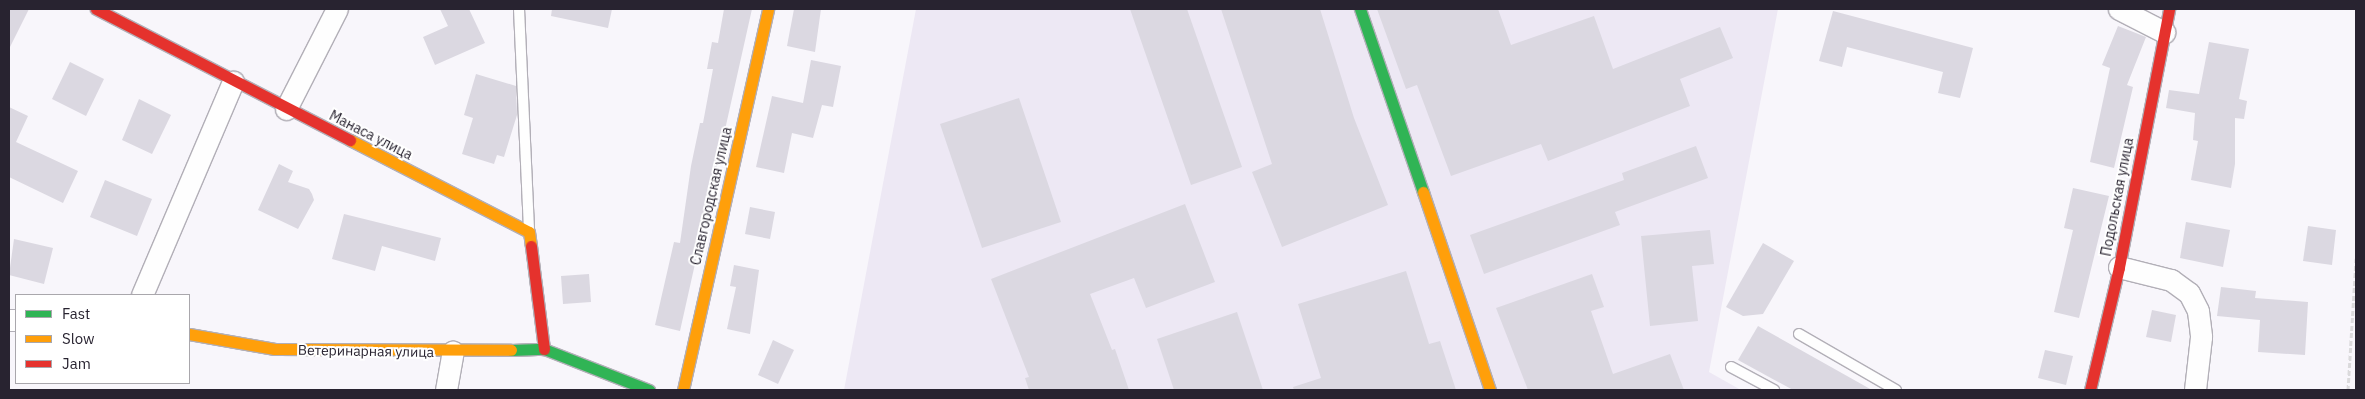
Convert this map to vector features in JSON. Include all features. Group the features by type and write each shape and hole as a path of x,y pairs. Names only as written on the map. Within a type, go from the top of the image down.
{"street":[{"name":"Манаса улица","path":"96,9 233,82 529,232"},
{"path":"286,109 337,9"},
{"name":"Славгородская улица","path":"683,390 768,9"},
{"path":"1360,9 1490,390"},
{"path":"2119,9 2164,32"},
{"name":"Подольская улица","path":"2090,390 2119,267 2169,9"},
{"path":"142,294 233,82"},
{"path":"529,232 544,349 650,390"},
{"path":"2119,267 2171,280 2189,292 2198,311 2201,337 2196,390"},
{"name":"Ветеринарная улица","path":"190,334 275,349 454,352 544,349"},
{"path":"446,390 454,352"}],"lane":[{"path":"519,9 529,232"},
{"path":"1799,334 1896,390"},
{"path":"1731,367 1774,390"}],"path":[{"path":"2348,390 2356,258"}],"shaded area":[{"path":"916,9 1778,9 1709,372 1741,390 844,390"}],"building":[{"path":"9,9 29,9 9,49"},
{"path":"440,9 469,9 485,43 435,65 423,37 448,26"},
{"path":"552,9 612,9 608,28 551,16"},
{"path":"724,9 752,9 680,331 655,325 674,242 680,243 691,166 700,123 703,123 713,69 707,69 712,42 718,43"},
{"path":"794,9 821,9 815,52 787,46"},
{"path":"1130,9 1187,9 1242,167 1191,185"},
{"path":"1221,9 1320,9 1354,118 1388,205 1282,247 1252,172 1272,164"},
{"path":"1377,9 1498,9 1511,45 1594,16 1613,69 1720,27 1733,58 1680,79 1690,106 1548,161 1541,144 1451,176 1417,85 1406,89"},
{"path":"1833,11 1973,48 1960,98 1938,93 1943,72 1847,47 1842,67 1819,61"},
{"path":"2118,26 2146,37 2127,85 2133,87 2114,168 2090,162 2110,68 2102,65"},
{"path":"2209,42 2249,49 2239,99 2247,101 2244,119 2235,118 2235,164 2231,188 2191,180 2198,141 2193,140 2195,113 2166,108 2169,90 2199,94"},
{"path":"811,60 841,66 833,107 822,105 813,138 792,133 784,173 756,167 772,96 803,103"},
{"path":"70,62 104,79 86,116 52,99"},
{"path":"476,74 516,86 517,115 504,157 497,155 494,164 462,154 473,118 464,115"},
{"path":"1019,98 1061,222 982,248 940,124"},
{"path":"139,99 171,115 152,154 122,140"},
{"path":"9,107 28,116 16,142 78,171 63,203 9,177"},
{"path":"1696,146 1708,178 1615,212 1620,225 1484,274 1470,235 1624,180 1622,173"},
{"path":"279,164 293,171 288,182 309,189 314,200 298,229 258,210"},
{"path":"105,180 152,199 137,236 90,217"},
{"path":"2073,188 2109,196 2079,318 2054,312 2073,230 2064,228"},
{"path":"1185,204 1215,282 1146,308 1134,278 1090,294 1112,350 1115,349 1129,390 1029,390 1025,378 1029,377 991,279"},
{"path":"750,207 775,212 770,239 745,234"},
{"path":"344,214 441,238 435,261 382,246 375,271 332,259"},
{"path":"2186,222 2230,230 2223,267 2180,258"},
{"path":"2308,226 2336,230 2332,265 2303,261"},
{"path":"1710,230 1714,264 1692,266 1698,321 1650,326 1641,236"},
{"path":"14,239 53,248 44,284 9,275"},
{"path":"1763,243 1794,261 1763,314 1743,316 1726,307"},
{"path":"734,265 759,270 750,334 727,329 736,287 730,286"},
{"path":"1406,271 1429,344 1440,341 1456,390 1294,390 1293,387 1321,378 1298,304"},
{"path":"589,274 591,302 563,304 561,276"},
{"path":"1592,274 1604,307 1591,311 1613,374 1670,354 1684,390 1528,390 1496,308"},
{"path":"2221,287 2256,291 2255,298 2308,302 2305,355 2258,352 2260,320 2217,316"},
{"path":"2152,310 2176,315 2171,342 2146,337"},
{"path":"1237,312 1263,390 1174,390 1157,339"},
{"path":"1758,326 1872,390 1793,390 1738,360"},
{"path":"773,340 794,350 778,384 758,375"},
{"path":"2045,350 2073,356 2066,385 2038,378"}],"traffic: fast":[{"path":"1360,9 1423,192"},
{"path":"511,350 544,349 649,390"}],"traffic: slow":[{"path":"683,390 768,9"},
{"path":"350,140 529,232 531,246"},
{"path":"1423,192 1490,390"},
{"path":"190,334 275,349 511,350"}],"traffic: jam":[{"path":"96,9 350,140"},
{"path":"2090,390 2119,267 2169,9"},
{"path":"531,246 544,349"}]}
